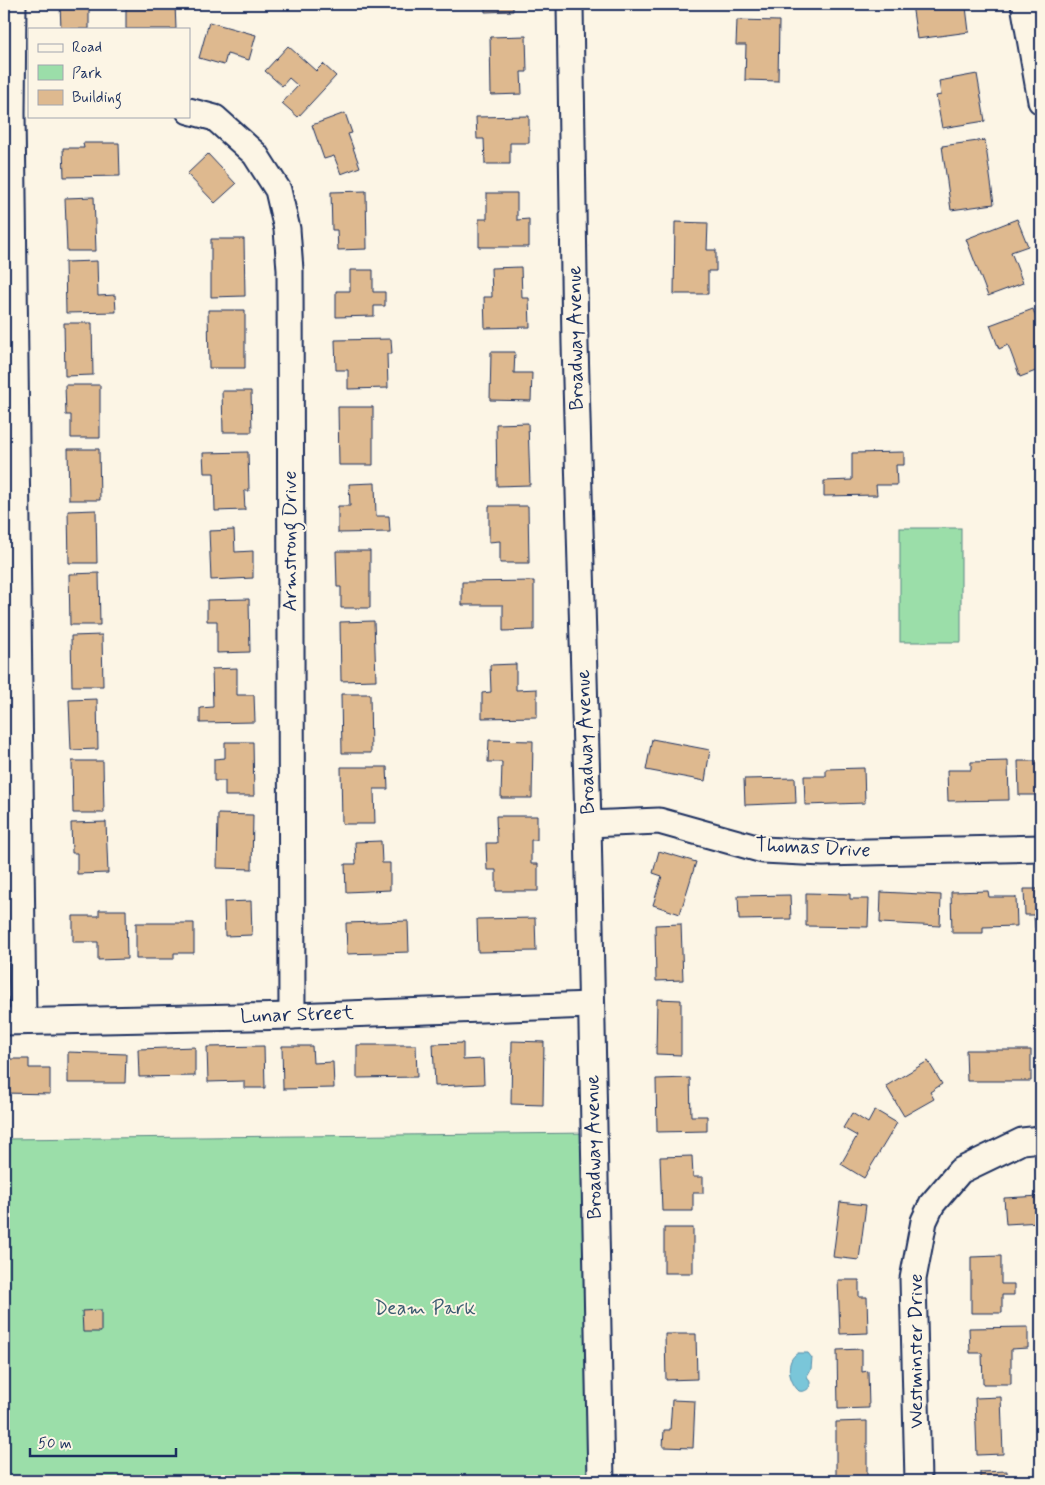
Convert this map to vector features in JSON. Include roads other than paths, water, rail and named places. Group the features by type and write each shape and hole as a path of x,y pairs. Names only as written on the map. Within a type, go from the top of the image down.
{"street":[{"path":"13,4 20,113 14,1021"},
{"name":"Broadway Avenue","path":"570,4 575,344 588,824 601,1481"},
{"path":"1024,4 1041,101"},
{"name":"Armstrong Drive","path":"190,111 215,118 255,154 278,190 287,229 290,280 292,1016"},
{"name":"Thomas Drive","path":"588,824 659,821 763,850 823,853 1041,848"},
{"name":"Lunar Street","path":"14,1021 292,1016 591,1005"},
{"name":"Westminster Drive","path":"918,1481 913,1279 924,1221 932,1204 960,1171 1022,1141 1041,1139"}],"water":[{"path":"798,1353 808,1353 812,1358 811,1369 807,1376 810,1386 807,1390 803,1391 799,1391 796,1387 790,1372 791,1361"}],"park label":[{"name":"Deam Park","path":"425,1308"}]}
